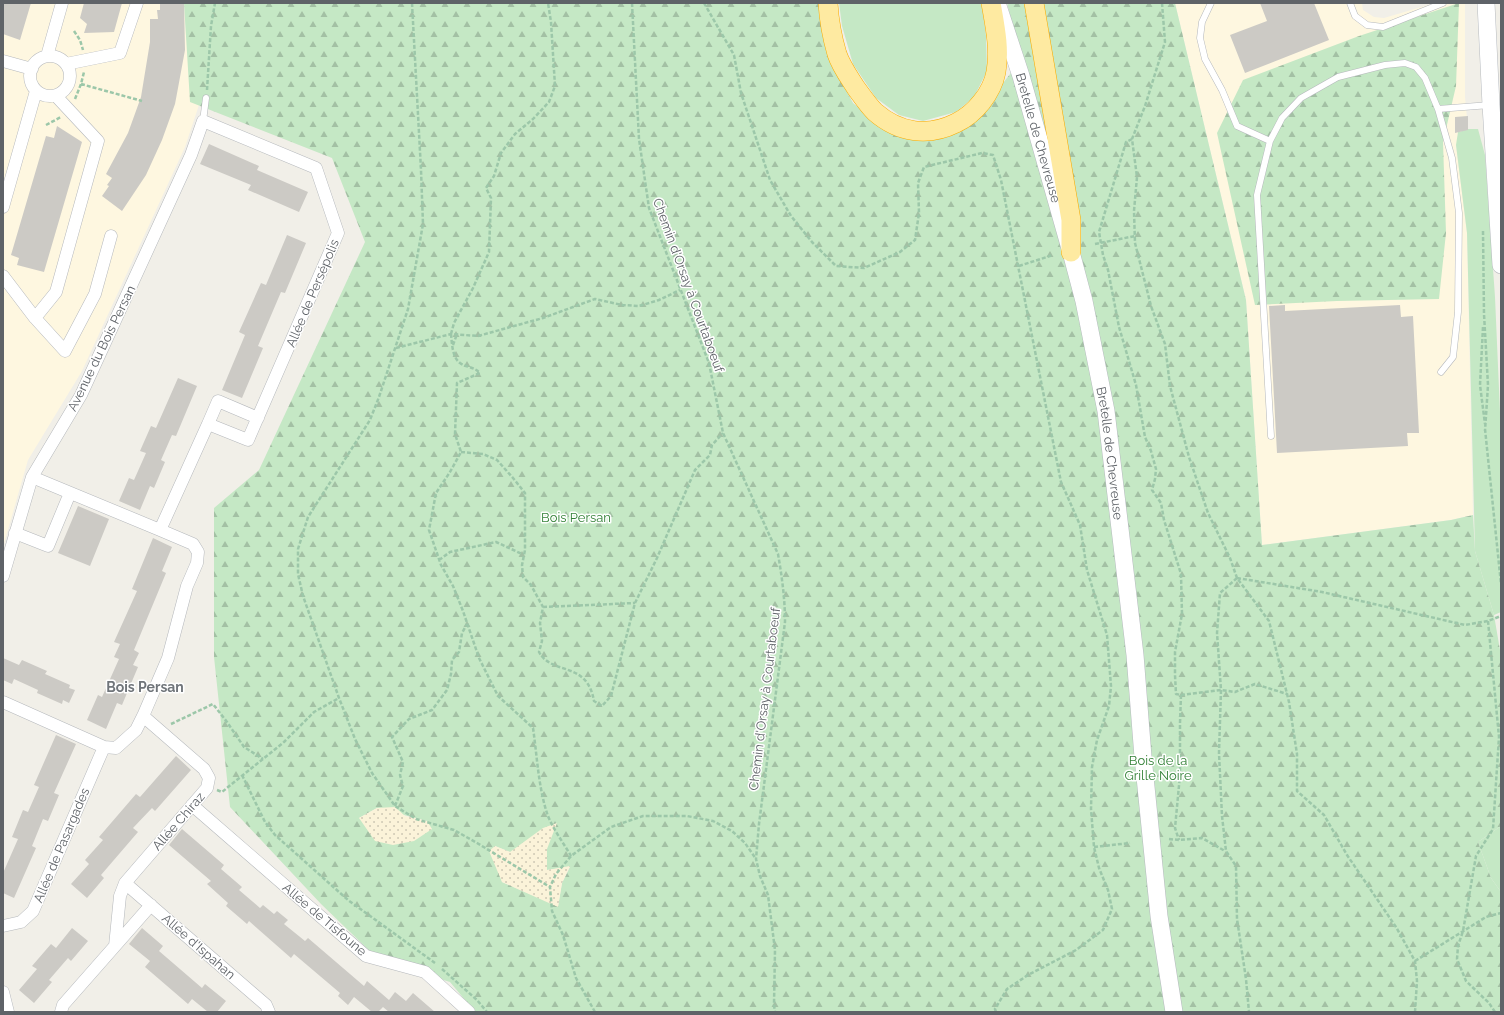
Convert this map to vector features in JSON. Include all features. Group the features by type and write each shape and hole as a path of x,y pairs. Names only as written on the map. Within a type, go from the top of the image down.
{"highway":[{"path":"828,3 831,31 837,55 847,75 874,111 890,123 903,129 920,132 945,128 966,119 977,108 987,94 996,74 998,54 991,3"},
{"path":"1034,3 1071,220 1072,252"}],"main road":[{"name":"Bretelle de Chevreuse","path":"997,3 1021,76 1072,252 1084,301 1106,411 1135,655 1143,757 1159,916 1174,1012"},
{"path":"1486,3 1491,105 1499,193 1501,265"}],"street":[{"path":"48,56 62,3"},
{"path":"66,64 120,52 137,3"},
{"path":"55,56 66,64 70,70 70,83 62,93 49,97 36,91 30,81 32,68 35,62 41,58 55,56"},
{"path":"3,61 32,68"},
{"path":"3,207 36,91"},
{"path":"35,318 56,292 98,141 56,96"},
{"name":"Allée de Persépolis","path":"203,121 316,168 338,233 248,440 208,424"},
{"name":"Avenue du Bois Persan","path":"3,576 32,477 81,395 191,155 203,121"},
{"path":"3,276 35,318 65,351 95,294 111,236"},
{"path":"160,530 218,401 258,418"},
{"path":"3,702 104,747 116,748 136,730 143,716 168,658 187,586 197,563 198,552 193,544 32,477"},
{"path":"15,533 48,546 70,494"},
{"name":"Allée Chiraz","path":"115,946 120,896 125,883 207,788 209,778 204,769 143,716"},
{"name":"Allée de Pasargades","path":"3,926 21,922 33,911 104,747"},
{"name":"Allée de Tisfoune","path":"192,805 366,956 425,972 469,1012"},
{"name":"Allée d'Ispahan","path":"125,883 266,1005 269,1012"},
{"path":"61,1012 63,1005 151,905"},
{"path":"3,992 8,1012"}],"lane":[{"path":"1211,3 1202,22 1200,38 1205,59 1222,90 1237,126 1270,142"},
{"path":"1350,3 1354,16 1367,25 1383,27 1443,3"},
{"path":"1271,436 1257,195 1270,142 1282,118 1301,98 1338,78 1386,65 1405,63 1416,67 1425,78 1438,109 1452,158 1459,212 1458,312 1453,357 1441,372"},
{"path":"203,121 206,98"},
{"path":"1438,109 1491,105"}],"path":[{"path":"206,98 211,26 215,3"},
{"path":"412,3 423,224 408,309 396,348 370,420 308,517 298,548 298,574 303,596 355,739 372,773 395,806 416,819 454,830 550,888"},
{"path":"548,3 552,22 555,86 549,102 533,119 515,134 501,153 494,176 486,188 491,198 489,252 450,334 454,356 460,364 475,368 480,373 457,383 455,434 461,452 436,493 429,530 439,560 452,586 479,658 498,696 534,728 539,773 546,811 571,856"},
{"name":"Chemin d'Orsay à Courtaboeuf","path":"632,3 639,139 648,208 709,364 723,433 778,554 785,600 786,622 759,824 756,859 760,876 768,895 775,950 775,1012"},
{"path":"704,3 734,55 741,93 770,180 791,216 812,242 836,266 864,268 900,252 915,240 919,213 918,183 924,167 982,153 993,155 999,174 1019,266 1061,482 1080,525 1087,570 1106,635 1111,686 1109,706 1097,740 1092,767 1091,809 1094,847 1099,868 1108,890 1112,909 1103,930 1076,950 1028,975 1007,990 996,1009 996,1012"},
{"path":"1162,3 1165,42 1146,106 1132,139 1137,177 1134,211 1135,243 1151,306 1165,344 1170,386 1189,457 1208,513 1230,558 1237,578 1269,621 1287,694 1297,754 1297,791 1324,815 1346,855 1396,927 1415,961 1415,1012"},
{"path":"46,125 69,111 81,84 87,60 80,40 74,30"},
{"path":"81,84 142,101"},
{"path":"1132,139 1126,142 1099,232 1119,327 1136,385 1145,437 1156,469 1152,490 1161,503 1164,520 1181,574 1182,614 1175,652 1176,694 1181,695 1221,690 1235,692 1255,684 1287,694"},
{"path":"1095,244 1135,236"},
{"path":"1019,266 1053,255"},
{"path":"396,348 450,334 478,336 520,323 543,318 595,299 622,305 639,306 660,300 680,290"},
{"path":"1485,430 1488,384 1484,314 1480,385 1501,584"},
{"path":"450,334 453,338"},
{"path":"452,346 457,334"},
{"path":"461,452 483,454 497,460 525,493 525,550 522,565 523,577 531,585 543,607 540,623 542,641 539,652 543,659 583,676 593,692 594,701 602,706 611,696 635,603 658,558 694,470 710,455 712,445 723,433"},
{"path":"439,560 450,552 496,542 522,554"},
{"path":"1237,578 1322,592 1465,625 1488,621 1501,616"},
{"path":"1237,578 1220,593 1217,633 1221,690 1219,753 1222,816 1226,851 1236,866 1238,919 1246,979 1248,1012"},
{"path":"543,607 635,603"},
{"path":"1488,621 1499,737 1493,829 1476,856 1463,931 1458,946 1457,959 1466,981 1489,1003 1496,1012"},
{"path":"395,806 403,786 400,775 403,762 392,737 410,719 432,710 447,690 451,674 452,660 459,652 462,633 467,624"},
{"path":"1179,840 1175,828 1180,775 1181,695"},
{"path":"207,788 222,792 284,742 314,712 339,698"},
{"path":"160,730 213,704 244,747 262,759"},
{"path":"242,775 265,822 275,835 348,900 427,955 477,1000 487,1012"},
{"path":"595,1012 576,978 563,935 552,911 550,888 556,874 571,856 611,827 643,816 688,816 713,821 732,831 745,843 756,859"},
{"path":"1169,839 1179,840 1202,838 1226,851"},
{"path":"1094,847 1130,842"},
{"path":"1415,961 1486,917 1501,913"}],"shaded area":[{"path":"3,3 184,3 186,36 199,105 185,147 82,371 28,460 3,547"},
{"path":"1175,3 1362,3 1363,10 1374,17 1384,18 1435,3 1465,3 1465,97 1468,129 1456,145 1467,233 1473,515 1451,520 1262,545 1246,300"}],"green space":[{"name":"Bois de la Grille Noire","path":"184,3 822,3 833,66 853,103 880,126 972,123 1021,60 1007,3 1175,3 1246,300 1262,545 1451,520 1473,515 1475,551 1494,615 1501,656 1501,826 1478,842 1491,878 1501,892 1501,1012 475,1012 450,982 379,960 321,904 230,807 214,657 214,508 259,470 365,242 332,158 190,102","holes":["377,808 427,821 359,818","495,846 510,852 547,849 547,870 570,867 562,883 558,906 502,882"]},
{"path":"839,3 982,3 986,36 987,71 974,97 956,112 923,121 899,115 876,98 853,64 842,26"},
{"path":"1459,3 1456,86 1443,142 1446,233 1439,299 1337,301 1255,305 1217,133 1243,80 1359,36"},
{"path":"1462,129 1478,129 1485,155 1495,297 1501,435 1501,612 1494,615 1475,551 1467,233 1456,145 1458,132 1462,131"},
{"path":"1501,826 1501,892 1491,878 1478,842"}],"sand":[{"path":"395,807 405,816 427,821 432,829 414,841 393,845 375,841 359,818 377,808"},
{"path":"557,823 547,849 547,870 570,866 562,883 558,907 502,882 489,851 495,846 510,852 543,828"}],"building":[{"path":"3,3 31,3 20,40 3,34"},
{"path":"84,3 122,3 114,32 84,33 87,24 80,18"},
{"path":"160,3 184,3 185,50 175,104 162,140 146,175 122,211 102,196 109,186 107,185 112,178 106,174 128,133 141,97 150,42 150,19 158,19 157,10 160,10"},
{"path":"1260,3 1314,3 1329,40 1245,73 1230,35 1267,21"},
{"path":"1468,116 1468,130 1455,133 1455,117"},
{"path":"57,126 82,142 44,272 17,265 19,258 11,255 46,136 54,138"},
{"path":"209,144 259,166 257,170 308,192 299,212 248,190 251,185 200,164"},
{"path":"287,235 306,243 285,293 281,292 258,346 263,348 242,398 222,390 245,335 239,332 261,283 266,285"},
{"path":"1285,305 1285,311 1400,305 1401,317 1413,316 1419,433 1407,433 1408,446 1277,453 1269,306"},
{"path":"178,378 197,386 176,436 172,435 161,460 165,462 154,488 150,486 140,510 119,501 129,478 134,480 146,453 140,451 151,426 156,428"},
{"path":"78,506 109,519 90,566 58,553"},
{"path":"153,538 172,547 162,571 166,573 134,650 139,653 133,665 138,667 122,705 117,703 106,729 87,720 98,695 102,697 119,659 114,657 120,644 114,642 137,591 132,589"},
{"path":"3,658 19,665 22,660 47,671 45,674 70,685 69,688 75,690 69,703 63,700 62,704 37,693 38,690 14,679 12,684 3,680"},
{"path":"56,735 76,744 54,793 59,795 48,821 43,819 32,846 36,848 14,898 3,893 3,873 18,839 12,837 23,810 28,812 39,787 34,785"},
{"path":"176,756 191,770 155,811 152,808 133,828 138,832 101,875 104,878 87,898 71,884 89,864 85,860 103,840 99,837 136,794 140,797"},
{"path":"182,829 224,865 221,869 242,887 239,890 260,908 263,905 274,914 277,911 288,920 284,924 305,941 308,938 364,986 367,981 389,1000 395,992 406,1001 413,993 435,1012 389,1012 383,1007 378,1012 372,1012 354,997 348,1005 338,996 340,993 294,954 291,958 249,921 247,924 226,906 228,903 207,884 211,881 169,845"},
{"path":"72,928 88,941 71,961 68,958 49,980 52,982 34,1003 19,990 37,969 32,966 51,944 56,948"},
{"path":"142,928 163,946 159,951 202,988 205,984 226,1001 217,1012 208,1012 192,999 188,1004 145,967 150,961 129,944"}],"district":[{"name":"Bois Persan","path":"145,687"}]}
